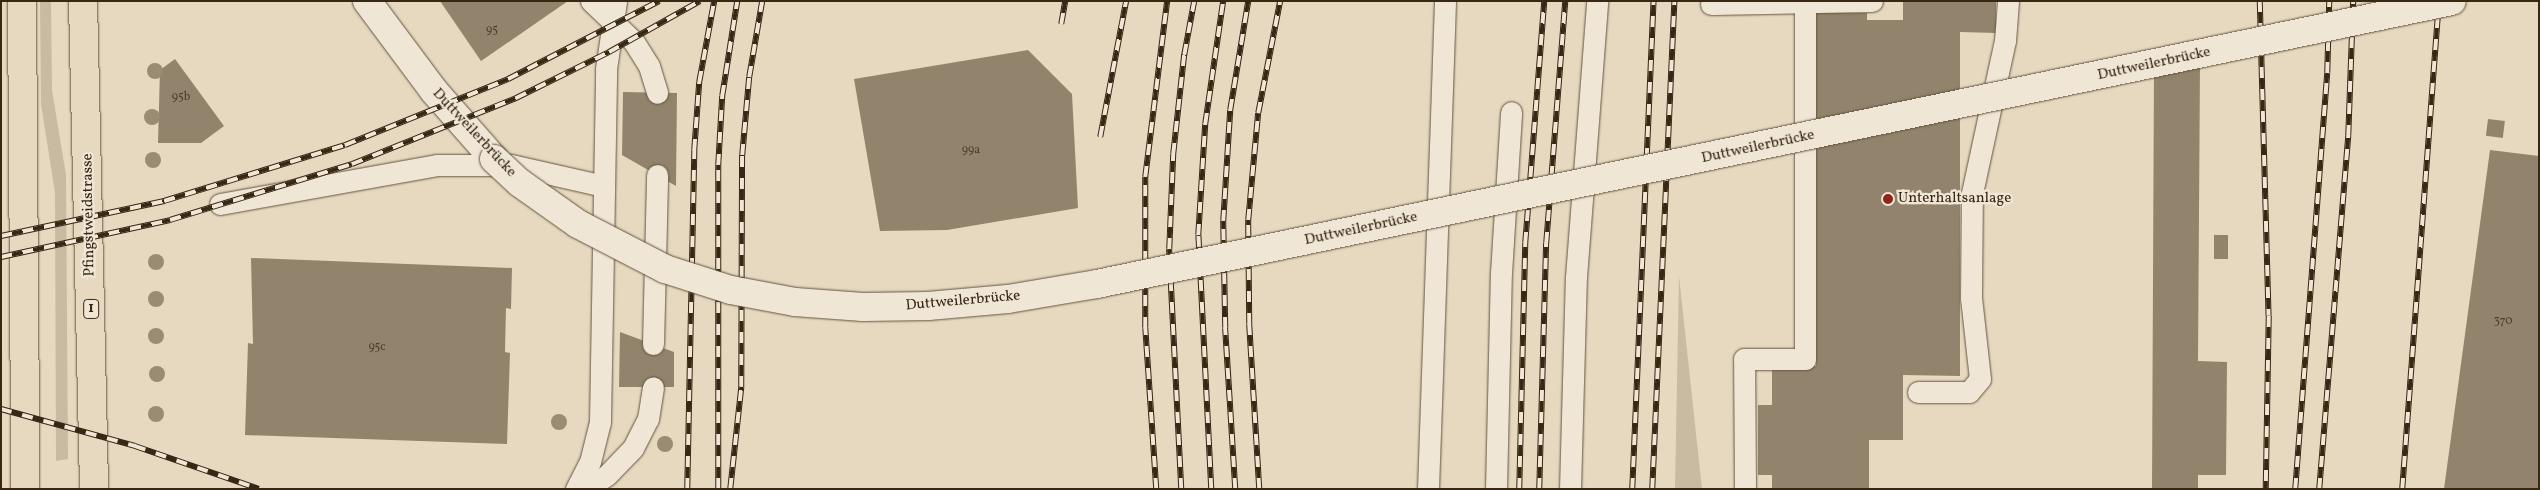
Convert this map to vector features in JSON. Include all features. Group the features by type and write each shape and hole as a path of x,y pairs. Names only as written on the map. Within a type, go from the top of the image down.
{"main road":[{"path":"22,1 25,489"},
{"name":"Pfingstweidstrasse","path":"83,1 94,489"}],"street":[{"name":"Duttweilerbrücke","path":"368,1 434,91 494,159 520,183 578,224 656,266 731,290 795,302 863,307 928,306 1008,299 1097,284 2452,1"}],"lane":[{"path":"591,1 613,11 643,54 657,93"},
{"path":"1428,489 1445,1"},
{"path":"1570,489 1576,277 1597,1"},
{"path":"1711,4 1872,1"},
{"path":"1918,392 1969,392 1980,379 1971,298 1973,179 2005,42 2008,1"},
{"path":"1745,489 1744,359 1805,359 1805,2"},
{"path":"576,489 590,462 600,422 606,69 613,11"},
{"path":"1496,489 1502,254 1511,112"},
{"path":"220,204 437,165 511,165 604,186"},
{"path":"653,344 657,175"},
{"path":"587,489 608,476 633,448 648,419 653,386"}],"shaded area":[{"path":"40,1 51,1 52,90 66,175 68,459 56,461 55,193 41,104"},
{"path":"1679,276 1702,489 1675,489"}],"building":[{"path":"440,1 568,1 481,61"},
{"name":"Unterhaltsanlage","path":"1903,1 1996,1 1996,33 1960,32 1960,376 1903,375 1903,440 1869,440 1869,489 1772,489 1772,475 1758,475 1758,405 1772,405 1772,366 1816,366 1816,13 1867,13 1867,20 1903,20"},
{"path":"1028,50 1072,94 1078,208 947,230 880,231 854,79"},
{"path":"175,59 224,126 201,143 158,143 160,70"},
{"path":"2154,66 2200,66 2198,361 2227,362 2226,475 2198,475 2198,489 2152,489"},
{"path":"623,92 677,93 676,186 622,155"},
{"path":"2488,119 2505,121 2503,138 2486,136"},
{"path":"2490,150 2539,156 2539,489 2444,489"},
{"path":"2214,235 2228,235 2228,259 2214,259"},
{"path":"251,258 512,268 511,309 506,308 505,352 510,353 507,444 245,435 248,343 253,344"},
{"path":"620,332 674,352 674,387 619,387"}],"railway":[{"path":"1,236 164,201 345,145 508,79 659,1"},
{"path":"1,257 170,220 352,164 516,98 609,52 700,1"},
{"path":"687,489 694,150 699,82 714,1"},
{"path":"718,489 718,165 722,96 737,1"},
{"path":"730,489 741,387 742,155 749,77 762,1"},
{"path":"1061,24 1065,1"},
{"path":"1100,137 1126,1"},
{"path":"1156,489 1145,328 1145,177 1167,1"},
{"path":"1181,489 1169,249 1173,154 1184,55 1194,1"},
{"path":"1211,489 1198,235 1205,124 1223,1"},
{"path":"1235,489 1225,328 1223,221 1230,110 1248,1"},
{"path":"1259,489 1249,324 1248,220 1258,113 1280,1"},
{"path":"1519,489 1525,243 1544,1"},
{"path":"1539,489 1546,243 1565,1"},
{"path":"1632,489 1653,1"},
{"path":"1652,489 1674,1"},
{"path":"2260,1 2269,316 2266,489"},
{"path":"2295,489 2327,73 2329,1"},
{"path":"2319,489 2348,136 2353,1"},
{"path":"2402,489 2439,1"},
{"path":"1,409 135,446 259,489"}],"place":[{"name":"Unterhaltsanlage","path":"1888,199"}]}
